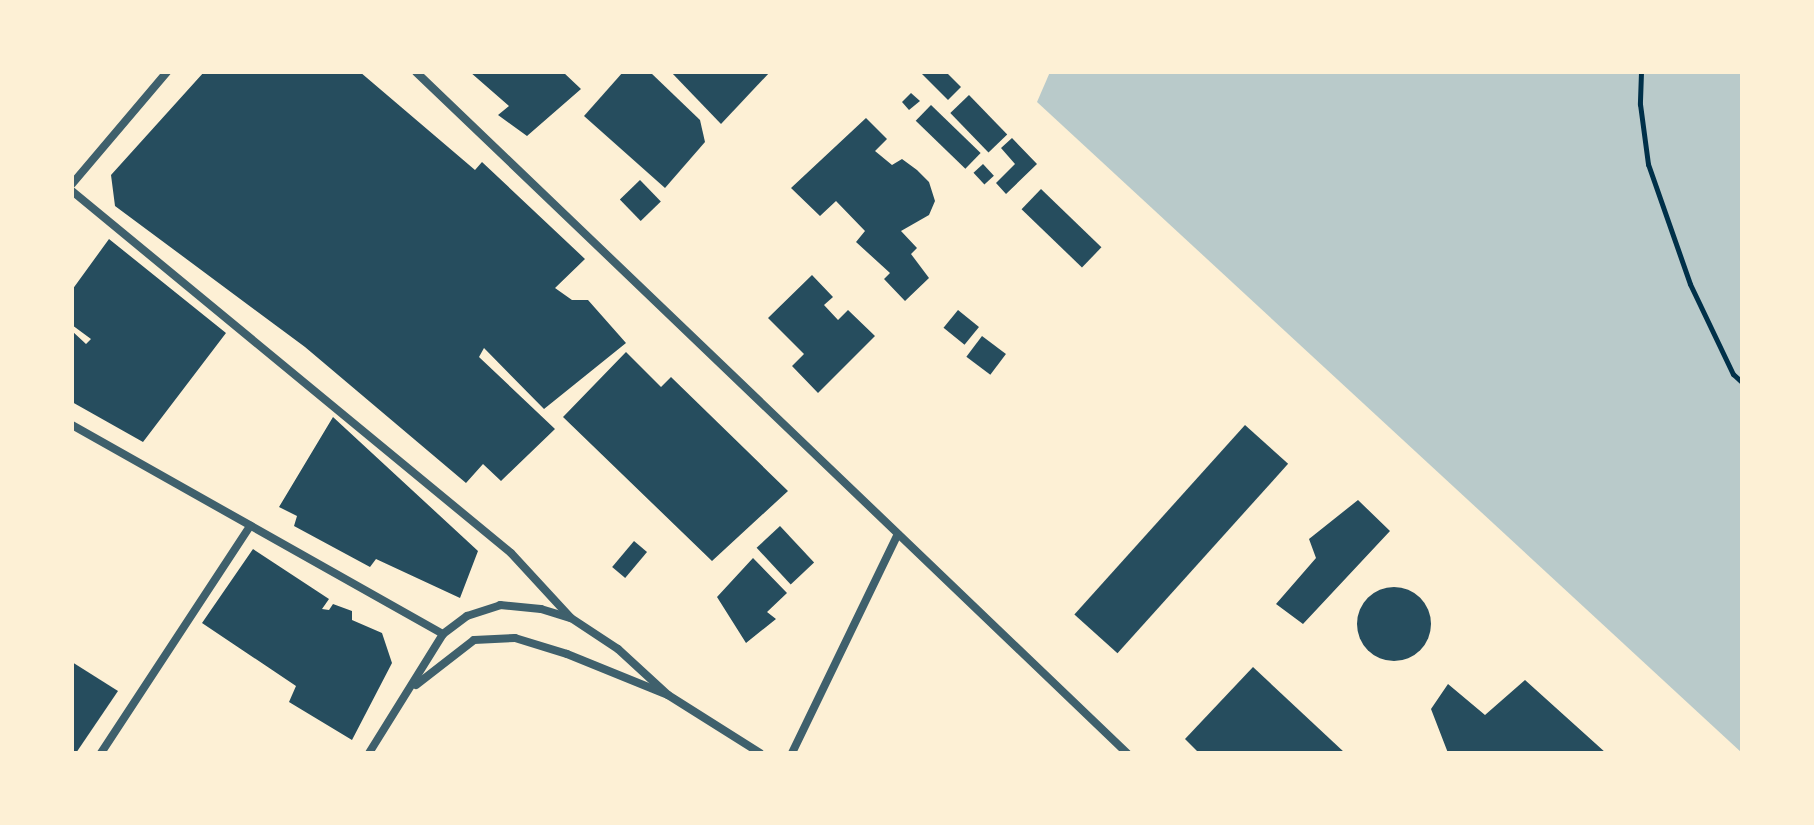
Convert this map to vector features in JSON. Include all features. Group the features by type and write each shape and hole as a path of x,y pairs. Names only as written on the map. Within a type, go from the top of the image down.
{"street":[{"path":"72,184 167,72"},
{"path":"416,72 1127,753"},
{"path":"72,191 511,553 571,618 618,649 668,695 760,753"},
{"path":"72,425 443,634"},
{"path":"101,753 250,526"},
{"path":"792,753 898,534"},
{"path":"369,753 443,634 467,616 500,605 541,609 571,618"},
{"path":"411,689 474,640 502,637 542,645 668,695"}],"path":[{"path":"1641,72 1640,104 1648,164 1690,284 1733,374 1742,382"}],"shaded area":[{"path":"1050,72 1742,72 1742,753 1037,102"}],"building":[{"path":"204,72 360,72 475,170 482,162 585,259 555,288 572,300 588,300 626,343 544,409 484,348 479,357 555,429 501,481 483,464 466,483 305,347 115,206 111,175"},
{"path":"470,72 563,72 581,89 527,136 498,115 509,106"},
{"path":"623,72 650,72 700,120 705,142 665,188 584,116"},
{"path":"671,72 770,72 721,124"},
{"path":"920,72 946,72 961,87 948,100"},
{"path":"911,93 920,101 909,110 902,102"},
{"path":"969,95 1007,135 989,153 950,113"},
{"path":"931,105 981,153 965,169 916,121"},
{"path":"866,118 887,139 875,151 892,165 902,159 917,170 929,182 935,201 929,215 901,231 917,248 911,254 929,278 905,301 884,279 890,273 856,242 865,231 836,201 820,216 791,188"},
{"path":"1012,138 1037,164 1006,194 996,183 1015,164 1001,148"},
{"path":"983,164 994,176 984,185 973,173"},
{"path":"640,180 661,202 641,221 620,199"},
{"path":"1041,189 1101,247 1082,267 1022,209"},
{"path":"109,239 226,333 143,442 72,402 72,331 86,344 91,339 72,325 72,290"},
{"path":"812,275 833,297 824,305 838,320 848,310 875,336 818,393 792,366 804,354 768,318"},
{"path":"958,310 979,327 965,345 944,328"},
{"path":"982,336 1006,354 990,375 966,357"},
{"path":"626,352 661,387 671,377 788,491 712,561 563,417"},
{"path":"333,417 478,551 460,598 376,559 370,567 294,526 297,516 279,507"},
{"path":"1245,425 1288,464 1117,653 1074,615"},
{"path":"1358,500 1390,531 1303,624 1276,604 1316,558 1309,539"},
{"path":"780,526 814,563 791,584 757,548"},
{"path":"634,541 647,552 625,578 612,567"},
{"path":"253,549 329,599 322,609 329,610 333,604 352,611 352,620 382,633 392,663 352,740 289,702 296,686 202,623"},
{"path":"753,558 787,593 767,612 776,619 746,643 717,597"},
{"path":"1394,587 1415,593 1425,603 1431,624 1425,645 1415,655 1394,661 1373,655 1363,645 1357,624 1363,603 1373,593"},
{"path":"72,662 118,691 76,753 72,753"},
{"path":"1253,667 1345,753 1199,753 1185,739"},
{"path":"1525,680 1606,753 1448,753 1431,709 1448,684 1485,715"}]}
